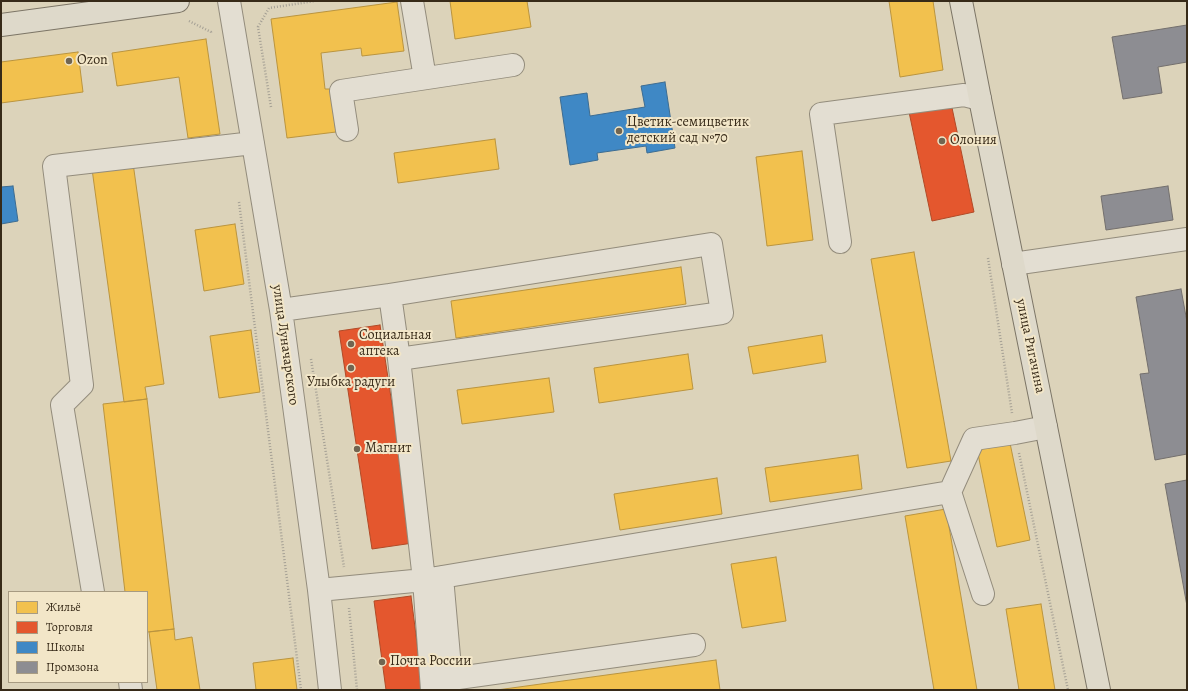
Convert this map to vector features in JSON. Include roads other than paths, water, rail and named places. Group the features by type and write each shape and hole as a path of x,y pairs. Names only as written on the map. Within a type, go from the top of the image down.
{"main road":[{"path":"1,25 178,1"},
{"name":"улица Ригачина","path":"961,1 1099,690"}],"street":[{"name":"улица Луначарского","path":"229,1 281,310 319,590 330,690"},
{"path":"412,1 425,78"},
{"path":"347,130 341,91 513,65"},
{"path":"840,242 821,114 964,95 980,99"},
{"path":"93,591 62,405 82,385 54,166 253,143"},
{"path":"1013,264 1187,239"},
{"path":"281,310 390,295 711,244 722,313 399,359"},
{"path":"390,295 433,579 438,684 694,645"},
{"path":"983,594 950,492 974,439 1046,427"},
{"path":"319,590 433,579 950,492"}],"place":[{"name":"Ozon","path":"69,61"},
{"name":"Цветик-семицветик детский сад №70","path":"619,131"},
{"name":"Олония","path":"942,141"},
{"name":"Социальная аптека","path":"351,344"},
{"name":"Улыбка радуги","path":"351,368"},
{"name":"Магнит","path":"357,449"},
{"name":"Почта России","path":"382,662"}]}
